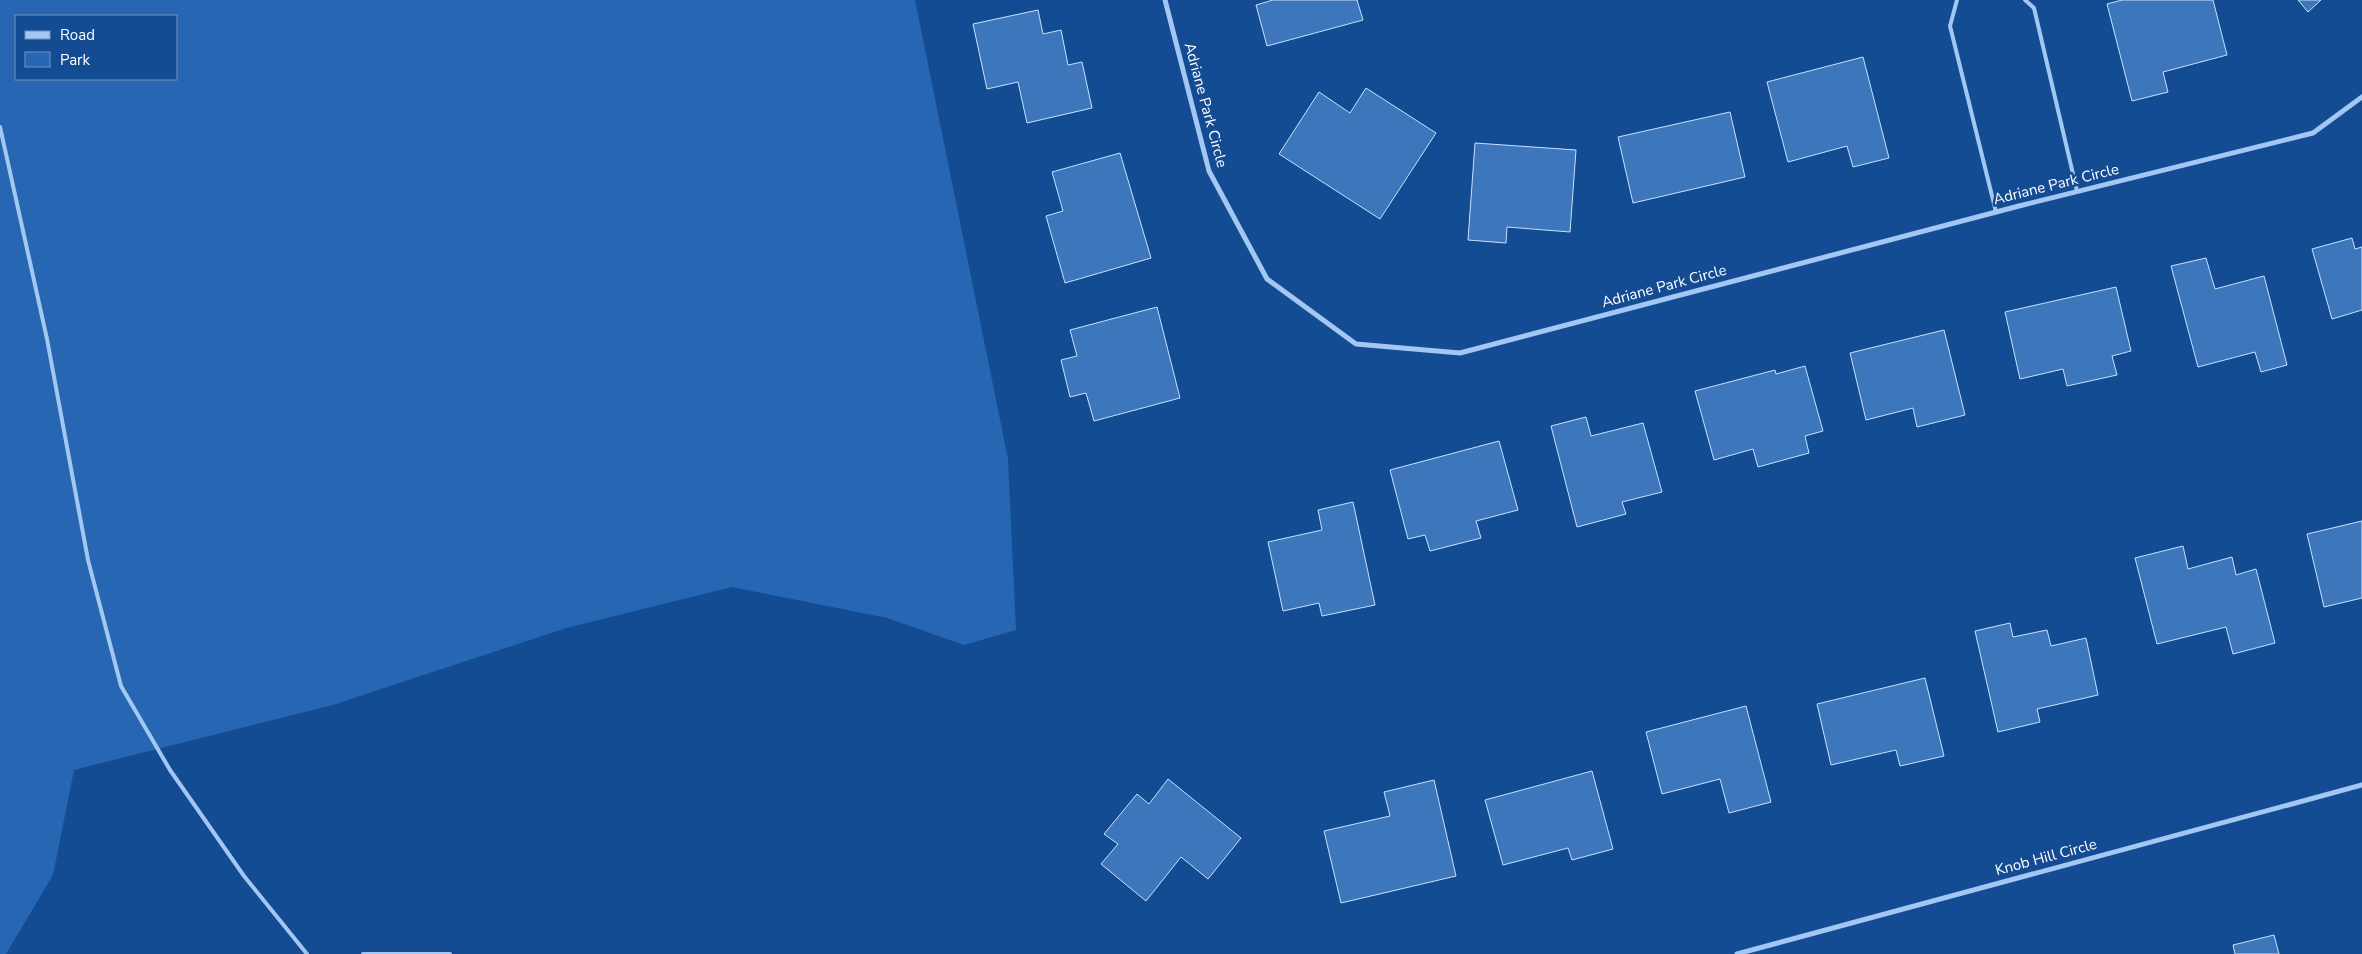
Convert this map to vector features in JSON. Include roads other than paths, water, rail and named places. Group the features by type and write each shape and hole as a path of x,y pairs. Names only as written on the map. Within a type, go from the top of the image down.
{"street":[{"name":"Adriane Park Circle","path":"1165,0 1209,171 1267,278 1356,344 1460,353 2077,191 2313,133 2362,98"},
{"name":"Knob Hill Circle","path":"1737,954 2362,784"}],"lane":[{"path":"1957,0 1950,26 1996,212"},
{"path":"2025,0 2034,8 2077,191"},
{"path":"0,127 47,339 88,560 121,686 176,778 244,876 307,954"},
{"path":"363,954 450,954"}]}
